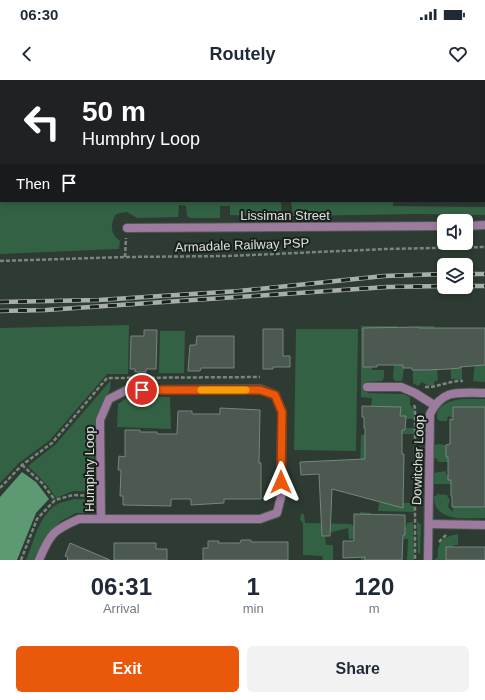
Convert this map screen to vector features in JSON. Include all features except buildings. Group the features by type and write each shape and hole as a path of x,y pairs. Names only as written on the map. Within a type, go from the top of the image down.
{"street":[{"path":"473,226 485,225"},
{"name":"Lissiman Street","path":"127,228 437,226"},
{"path":"367,387 401,387 415,393 434,405"},
{"name":"Humphry Loop","path":"127,390 260,390 275,395 282,412 281,497 277,513 260,519 101,519 100,420 108,399 127,390"},
{"name":"Dowitcher Loop","path":"428,560 430,414 434,405 442,397 452,393 485,393"},
{"path":"39,560 47,540 60,527 79,519 101,519"},
{"name":"Dowitcher Loop","path":"429,524 485,525"}],"path":[{"path":"125,257 127,228"},
{"name":"Armadale Railway PSP","path":"0,261 125,257 228,256 386,249 485,247"},
{"path":"412,401 415,408 415,560"},
{"path":"22,465 42,483 55,500"},
{"path":"21,560 37,519 55,500 73,495 92,496"},
{"path":"437,549 439,542 447,534 453,533"}],"shaded area":[{"path":"0,202 281,202 282,213 279,217 230,215 230,206 220,206 220,218 190,218 187,216 186,206 179,205 178,217 137,218 127,212 116,214 112,229 114,235 120,241 119,249 0,254"},
{"path":"291,202 393,202 393,206 485,207 485,215 417,214 293,216"},
{"path":"129,325 128,374 107,374 50,440 19,463 0,483 0,328"},
{"path":"361,326 397,326 397,346 403,346 404,368 402,381 395,381 393,378 394,365 392,328 363,328 363,367 372,367 372,370 384,370 384,377 382,381 367,382 366,391 368,393 403,394 410,397 410,405 414,409 414,419 406,419 400,416 400,407 371,406 372,398 361,397"},
{"path":"419,326 434,326 438,380 434,382 434,385 429,386 422,382 418,386 413,383 413,370 427,370 419,333"},
{"path":"296,329 358,329 356,451 294,450"},
{"path":"160,331 185,331 184,373 159,373"},
{"path":"475,363 485,365 485,382 473,381"},
{"path":"460,365 462,365 462,380 451,379 451,368 460,368"},
{"path":"111,380 110,389 94,427 94,492 73,491 56,498 47,485 28,466 56,444"},
{"path":"128,397 170,397 171,429 117,427 118,404"},
{"path":"462,399 485,399 485,407 453,407 453,418 448,416 447,421 440,421 437,419 437,414 441,407 449,402"},
{"path":"405,428 414,428 414,434 398,434 365,441 365,466 360,468 361,435 405,430"},
{"path":"437,444 446,445 446,457 485,456 448,462 438,462 437,459 434,458 434,446"},
{"path":"446,471 448,480 451,480 451,482 465,484 434,484 434,473"},
{"path":"22,472 36,482 49,499 36,513 17,560 0,560 0,497"},
{"path":"437,494 447,495 450,499 448,507 453,512 453,507 485,507 485,518 461,518 445,515 439,511 435,505 434,496"},
{"path":"75,499 94,500 92,506 84,513 76,513 61,521 46,536 36,560 26,560 41,521 51,508 57,504"},
{"path":"379,503 414,503 414,512 378,511"},
{"path":"360,512 371,513 371,535 406,527 407,523 413,522 414,560 407,560 408,539 398,539 365,560 361,560"},
{"path":"301,514 304,514 305,523 351,524 353,526 359,526 359,539 349,539 348,528 325,534 326,545 333,545 333,560 323,560 322,556 303,555 303,523 300,520"},
{"path":"417,522 421,525 420,554 418,553"},
{"path":"458,534 458,545 454,545 446,560 434,560 438,557 438,547 442,541 449,536"}],"railway":[{"path":"0,302 99,300 239,291 384,276 437,274"},
{"path":"473,274 485,274"},
{"path":"0,311 46,310 387,287 437,286"},
{"path":"473,286 485,286"}],"slow traffic":[{"path":"201,390 246,390"}],"route":[{"path":"142,390 260,390 275,395 282,412 281,482"}]}
